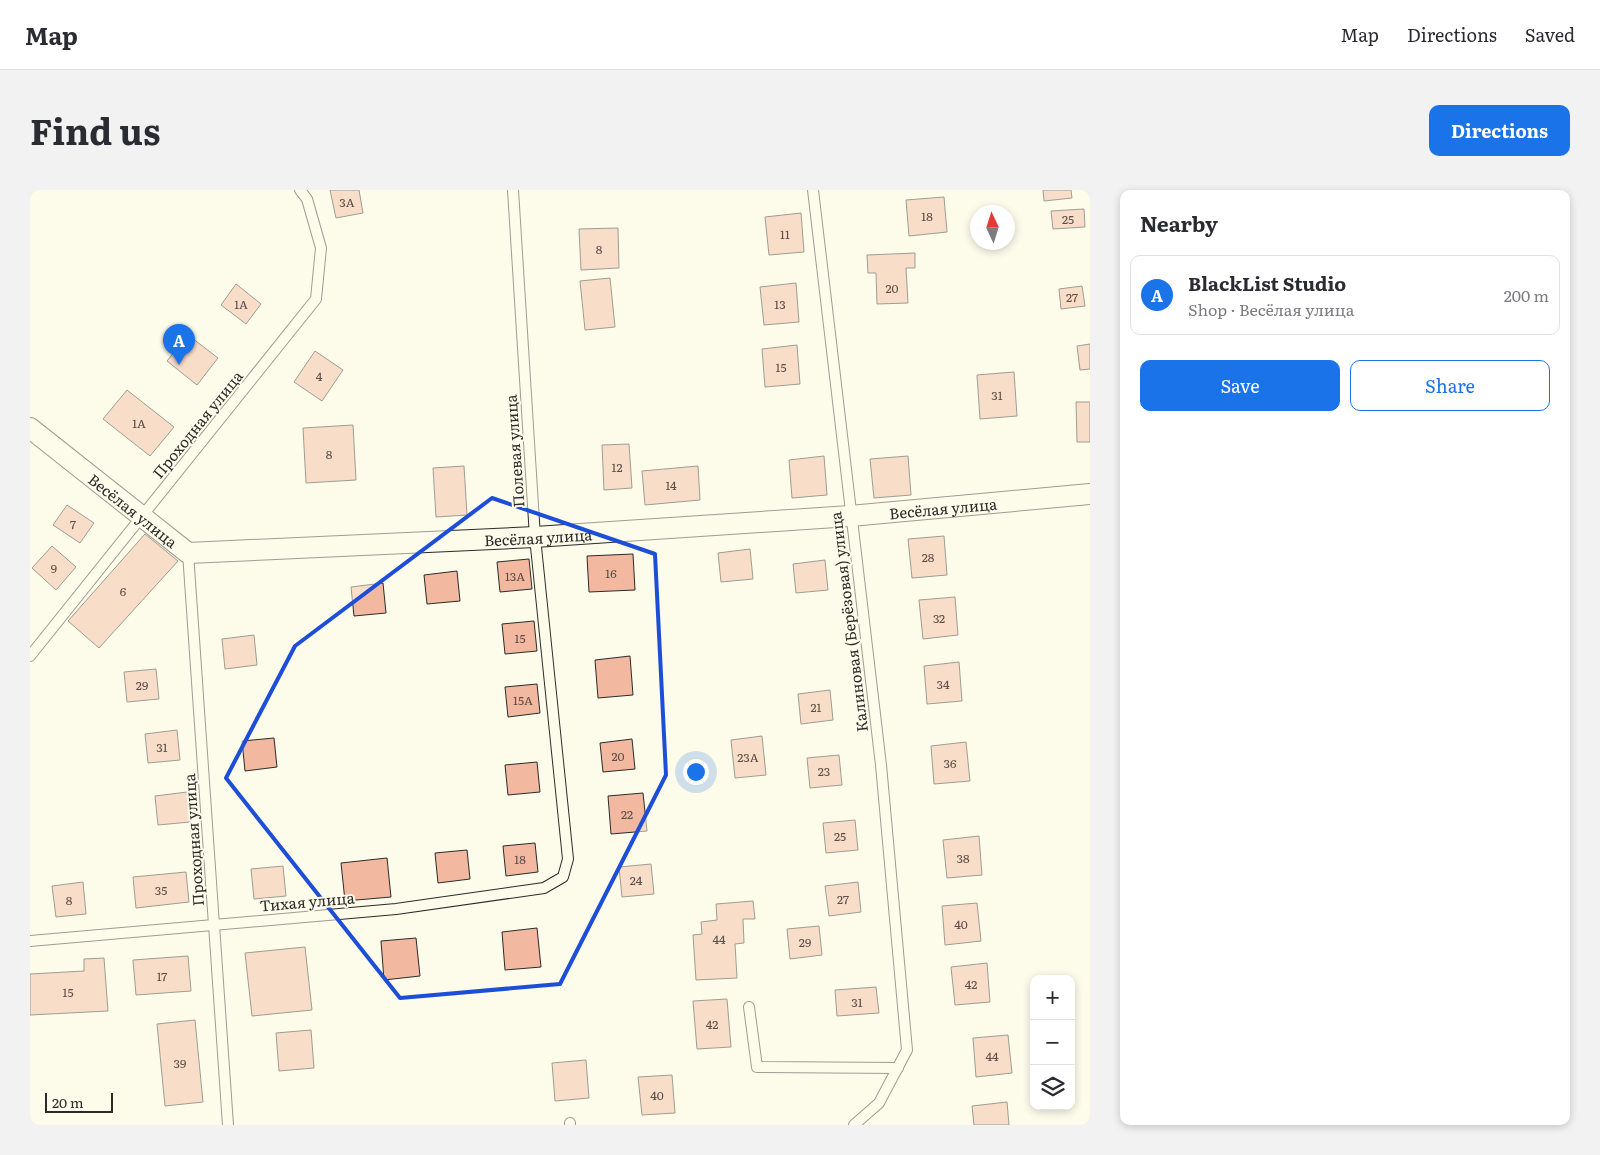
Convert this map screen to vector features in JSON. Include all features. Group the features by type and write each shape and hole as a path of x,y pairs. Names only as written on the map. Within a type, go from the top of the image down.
{"street":[{"name":"Весёлая улица","path":"30,428 188,553 534,537 850,516 1090,494"}],"lane":[{"name":"Проходная улица","path":"30,656 316,299 321,248 307,199 300,190"},
{"name":"Полевая улица","path":"513,190 534,537 568,859"},
{"name":"Калиновая (Берёзовая) улица","path":"813,190 850,516 881,765 907,1050 898,1068"},
{"name":"Проходная улица","path":"188,553 228,1125"},
{"name":"Тихая улица","path":"30,942 396,909 544,888 563,878 568,859"},
{"path":"749,1007 757,1067 898,1068 879,1103 854,1125"}],"highlighted area":[{"path":"492,498 655,554 666,775 560,984 400,998 226,778 295,646"}],"building":[{"path":"330,190 359,190 363,213 336,218"},
{"path":"1043,190 1071,190 1072,198 1044,201"},
{"path":"944,197 947,232 909,236 906,200"},
{"path":"1084,209 1085,227 1053,229 1051,211"},
{"path":"801,213 804,252 769,255 765,217"},
{"path":"618,228 619,268 581,270 579,229"},
{"path":"915,253 915,268 906,268 908,303 877,304 876,273 868,273 867,255"},
{"path":"610,278 615,327 585,330 580,281"},
{"path":"796,283 799,322 764,325 760,287"},
{"path":"236,284 261,304 246,324 221,305"},
{"path":"1082,286 1085,306 1061,309 1059,289"},
{"path":"188,335 218,358 197,385 167,361"},
{"path":"1090,344 1090,369 1080,370 1077,346"},
{"path":"797,345 800,384 765,387 762,349"},
{"path":"315,351 343,370 322,401 294,382"},
{"path":"1014,372 1017,416 980,419 977,375"},
{"path":"127,390 174,427 150,456 103,419"},
{"path":"1076,402 1090,402 1090,442 1077,442"},
{"path":"353,425 356,480 306,483 303,428"},
{"path":"629,444 632,488 604,490 602,445"},
{"path":"824,456 827,495 792,498 789,460"},
{"path":"908,456 911,495 874,498 870,459"},
{"path":"464,466 467,515 436,517 433,468"},
{"path":"698,466 700,500 645,505 642,471"},
{"path":"67,505 94,523 80,543 53,525"},
{"path":"145,534 178,561 99,648 68,621"},
{"path":"944,536 947,575 912,578 908,539"},
{"path":"52,546 76,567 56,590 32,568"},
{"path":"750,549 753,579 721,582 718,553"},
{"path":"633,554 635,590 589,592 587,556"},
{"path":"529,559 532,589 500,592 497,562"},
{"path":"825,560 828,590 796,593 793,564"},
{"path":"457,571 460,601 427,604 424,575"},
{"path":"383,583 386,613 354,616 351,587"},
{"path":"955,597 958,635 923,639 919,600"},
{"path":"534,621 537,651 505,654 502,624"},
{"path":"254,635 257,665 225,669 222,639"},
{"path":"630,656 633,695 598,698 595,660"},
{"path":"959,662 962,701 927,704 924,666"},
{"path":"156,669 159,699 127,702 124,672"},
{"path":"537,684 540,713 508,717 505,687"},
{"path":"830,690 833,720 801,724 798,694"},
{"path":"177,730 180,760 148,763 145,734"},
{"path":"762,736 766,775 735,778 731,740"},
{"path":"274,738 277,767 245,771 242,741"},
{"path":"632,739 635,769 603,772 600,743"},
{"path":"966,742 970,781 934,784 931,746"},
{"path":"839,755 842,785 810,788 807,758"},
{"path":"537,762 540,792 508,795 505,765"},
{"path":"187,792 190,822 158,825 155,796"},
{"path":"643,793 647,831 611,834 608,796"},
{"path":"855,820 858,850 826,853 823,823"},
{"path":"979,836 982,875 947,878 943,840"},
{"path":"535,843 538,872 506,876 503,846"},
{"path":"467,850 470,879 438,883 435,853"},
{"path":"387,858 391,897 345,901 341,863"},
{"path":"651,864 654,894 622,897 619,867"},
{"path":"283,866 286,896 254,899 251,869"},
{"path":"186,872 189,902 136,908 133,877"},
{"path":"83,882 86,914 56,917 52,886"},
{"path":"858,882 861,912 829,916 825,886"},
{"path":"753,901 755,919 743,919 744,943 735,944 737,978 696,980 693,935 702,934 701,922 717,920 716,904"},
{"path":"977,903 981,941 945,945 942,906"},
{"path":"819,926 822,955 790,959 787,929"},
{"path":"537,928 541,967 505,970 502,932"},
{"path":"416,938 420,976 384,980 381,941"},
{"path":"305,947 312,1010 252,1016 245,953"},
{"path":"188,956 191,991 136,995 133,960"},
{"path":"104,958 108,1011 30,1015 30,974 84,971 84,959"},
{"path":"987,963 990,1002 955,1005 951,967"},
{"path":"876,987 879,1013 837,1016 835,990"},
{"path":"727,999 731,1047 697,1049 693,1001"},
{"path":"195,1020 203,1102 165,1106 157,1024"},
{"path":"311,1030 314,1068 279,1071 276,1033"},
{"path":"1008,1035 1012,1073 976,1077 973,1038"},
{"path":"586,1060 589,1098 555,1101 552,1063"},
{"path":"672,1075 675,1113 642,1115 638,1077"},
{"path":"1007,1102 1009,1125 974,1125 972,1106"}],"place":[{"name":"BlackList Studio","path":"179,365"}]}
